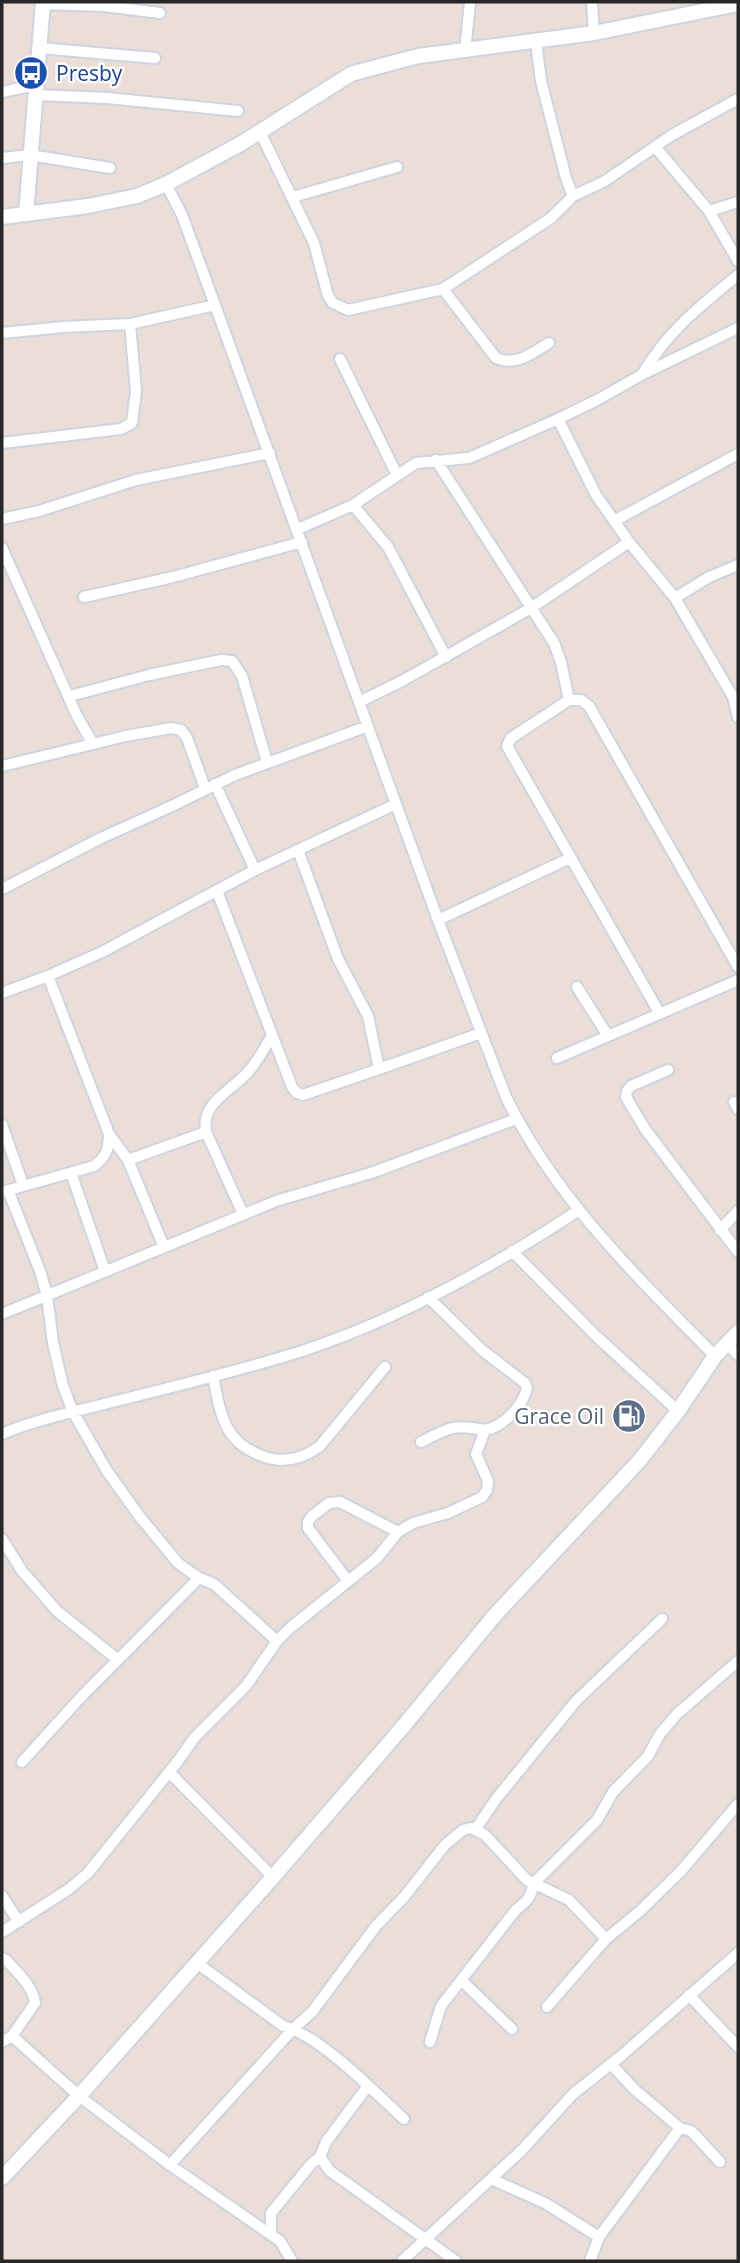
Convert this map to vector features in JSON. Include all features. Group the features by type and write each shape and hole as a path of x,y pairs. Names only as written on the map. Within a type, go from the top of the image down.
{"main road":[{"path":"26,214 43,3"},
{"path":"2,217 119,202 166,184 260,132 317,93 351,74 419,56 594,33 738,4"},
{"path":"2,2178 79,2096 273,1877 401,1729 490,1620 611,1493 677,1411 715,1356 738,1332"}],"street":[{"path":"465,51 470,2"},
{"path":"592,2 594,33"},
{"path":"43,3 104,6 160,13"},
{"path":"536,42 541,81 573,196"},
{"path":"39,48 155,58"},
{"path":"2,92 36,90 238,111"},
{"path":"260,132 314,243 328,296 340,307 348,310 443,289 551,218 573,196 605,181 672,135 738,99"},
{"path":"656,148 709,212 738,261"},
{"path":"2,158 30,155 110,168"},
{"path":"293,197 397,167"},
{"path":"166,184 182,215 438,920 516,1119 543,1163 579,1210 652,1292 715,1356"},
{"path":"709,212 738,202"},
{"path":"643,374 679,325 738,275"},
{"path":"443,289 496,358 505,362 519,360 549,343"},
{"path":"2,333 130,324 215,305"},
{"path":"2,443 121,429 132,423 136,391 130,324"},
{"path":"298,529 353,505 416,463 469,458 599,400 643,374 738,328"},
{"path":"340,359 397,475"},
{"path":"558,419 596,495 629,542 676,598 733,697 738,717"},
{"path":"2,519 39,511 136,480 270,453"},
{"path":"614,521 738,454"},
{"path":"436,460 558,653 569,700"},
{"path":"353,505 388,547 446,657"},
{"path":"84,597 173,577 302,542"},
{"path":"359,702 446,657 531,608 629,542"},
{"path":"2,548 82,726 93,744"},
{"path":"676,598 709,577 738,565"},
{"path":"70,696 161,672 221,660 232,662 242,676 267,762"},
{"path":"660,1014 507,746 511,738 569,700 581,700 589,706 738,967"},
{"path":"2,889 210,786 267,762 368,726"},
{"path":"2,766 176,728 184,732 256,870"},
{"path":"2,993 102,952 256,870 396,804"},
{"path":"298,850 338,958 368,1016 379,1069"},
{"path":"438,920 570,858"},
{"path":"217,891 296,1093 303,1095 481,1033"},
{"path":"48,976 109,1134 128,1160 164,1247"},
{"path":"557,1058 738,980"},
{"path":"577,987 608,1037"},
{"path":"243,1214 206,1132 205,1124 211,1106 247,1074 272,1035"},
{"path":"668,1070 631,1086 626,1091 626,1097 645,1129 738,1252"},
{"path":"2,1314 276,1201 374,1172 516,1119"},
{"path":"2,1125 23,1185"},
{"path":"128,1160 206,1132"},
{"path":"109,1134 108,1149 101,1161 94,1166 5,1191 40,1271 47,1295 60,1374 73,1412 107,1471 140,1517 178,1563 199,1578 214,1584 277,1641"},
{"path":"71,1173 105,1271"},
{"path":"2,1434 50,1417 213,1376 332,1341 428,1297 579,1210"},
{"path":"720,1230 738,1211"},
{"path":"512,1251 595,1335 677,1411"},
{"path":"421,1441 452,1426 485,1430 500,1425 526,1395 527,1388 525,1383 482,1350 428,1297"},
{"path":"727,1343 738,1355"},
{"path":"213,1376 223,1419 238,1444 247,1451 276,1460 308,1455 320,1446 385,1367"},
{"path":"2,1932 69,1889 88,1873 195,1737 246,1685 277,1641 290,1628 377,1559 398,1531 478,1500 486,1493 488,1481 476,1454 485,1430"},
{"path":"348,1581 308,1528 311,1517 329,1503 340,1502 398,1531"},
{"path":"2,1539 22,1571 57,1611 118,1660"},
{"path":"22,1762 199,1578"},
{"path":"475,1830 496,1799 576,1701 662,1619"},
{"path":"430,2042 441,2006 515,1911 530,1898 533,1884 597,1820 613,1792 649,1756 660,1734 677,1714 738,1661"},
{"path":"169,1772 273,1877"},
{"path":"547,2007 606,1939 640,1912 681,1871 738,1804"},
{"path":"170,2165 293,2029 312,2012 376,1926 404,1898 445,1845 463,1830 475,1830 492,1841 518,1872 533,1884 569,1900 606,1939"},
{"path":"2,1896 19,1922"},
{"path":"402,2261 522,2150 561,2105 738,1953"},
{"path":"2,1958 6,1959 29,1987 35,2003 7,2039 170,2165 280,2241 292,2261"},
{"path":"197,1963 283,2026 293,2029 328,2053 404,2119"},
{"path":"462,1981 512,2029"},
{"path":"689,1995 738,2047"},
{"path":"611,2064 634,2089 680,2128 691,2131 720,2162"},
{"path":"271,2235 271,2213 320,2157 326,2142 367,2087"},
{"path":"590,2261 598,2237 680,2128"},
{"path":"320,2157 330,2171 456,2261"},
{"path":"491,2179 545,2203 598,2237"}],"place":[{"name":"Presby","path":"31,73"},
{"name":"Grace Oil","path":"629,1416"}]}
